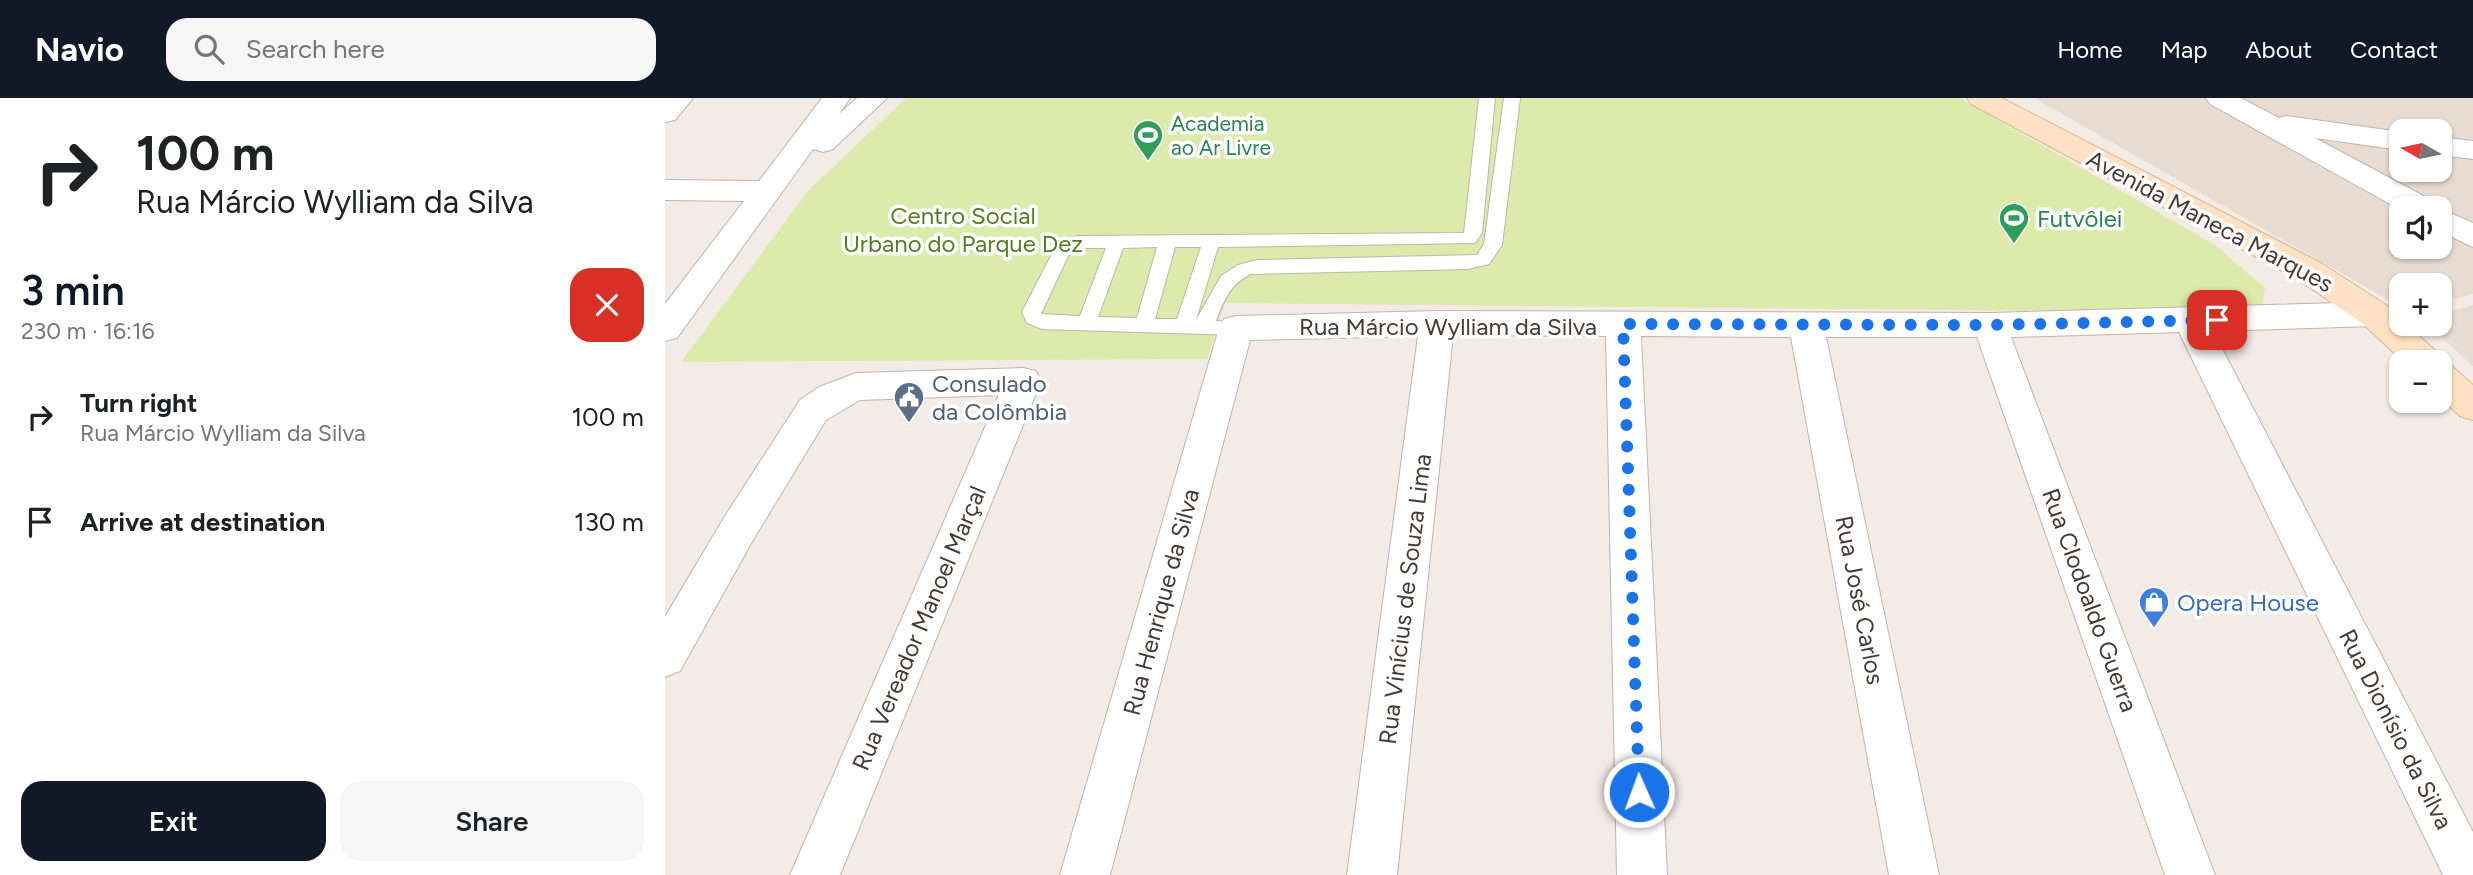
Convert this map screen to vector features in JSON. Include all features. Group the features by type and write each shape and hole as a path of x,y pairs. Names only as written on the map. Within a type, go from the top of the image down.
{"main road":[{"name":"Avenida Maneca Marques","path":"1981,98 2309,271 2374,314 2413,350"},
{"path":"2452,387 2473,406"}],"street":[{"path":"665,114 679,98"},
{"path":"665,329 836,98"},
{"path":"665,190 769,191 873,98"},
{"path":"2220,98 2400,196"},
{"path":"2264,122 2389,139"},
{"path":"2452,148 2473,150"},
{"path":"2452,225 2473,236"},
{"name":"Rua Márcio Wylliam da Silva","path":"1220,328 1437,323 1990,325 2374,314"},
{"name":"Rua Dionísio da Silva","path":"2191,321 2469,875"},
{"name":"Rua Vinícius de Souza Lima","path":"1372,875 1437,323"},
{"path":"1623,324 1642,875"},
{"name":"Rua José Carlos","path":"1805,324 1914,875"},
{"name":"Rua Clodoaldo Guerra","path":"1990,325 2190,875"},
{"name":"Rua Henrique da Silva","path":"1085,875 1220,328"},
{"name":"Rua Vereador Manoel Marçal","path":"665,657 739,528 813,410 832,397 856,387 1023,381 815,875"}],"lane":[{"path":"1487,98 1473,233 1469,239 1078,242 1067,246 1061,254 1031,312 1034,318 1042,322 1220,328 1222,287 1229,277 1240,270 1258,266 1468,263 1483,260 1493,246 1512,98"},
{"path":"1086,324 1117,241"},
{"path":"1184,328 1211,242"},
{"path":"1144,326 1167,243"}],"shaded area":[{"path":"2034,98 2473,98 2473,294 2452,300 2452,273 2389,273 2389,300"},
{"path":"2473,305 2473,366 2440,336 2452,336 2452,311"}],"green space":[{"name":"Centro Social Urbano do Parque Dez","path":"906,98 1960,98 2215,245 2265,288 2261,313 1225,303 1207,359 681,362 808,191"}],"place":[{"name":"Academia ao Ar Livre","path":"1148,162"},
{"name":"Futvôlei","path":"2014,245"},
{"name":"Consulado da Colômbia","path":"909,424"},
{"name":"Opera House","path":"2154,629"}],"route":[{"path":"1639,792 1623,324 1990,325 2217,320"}]}
